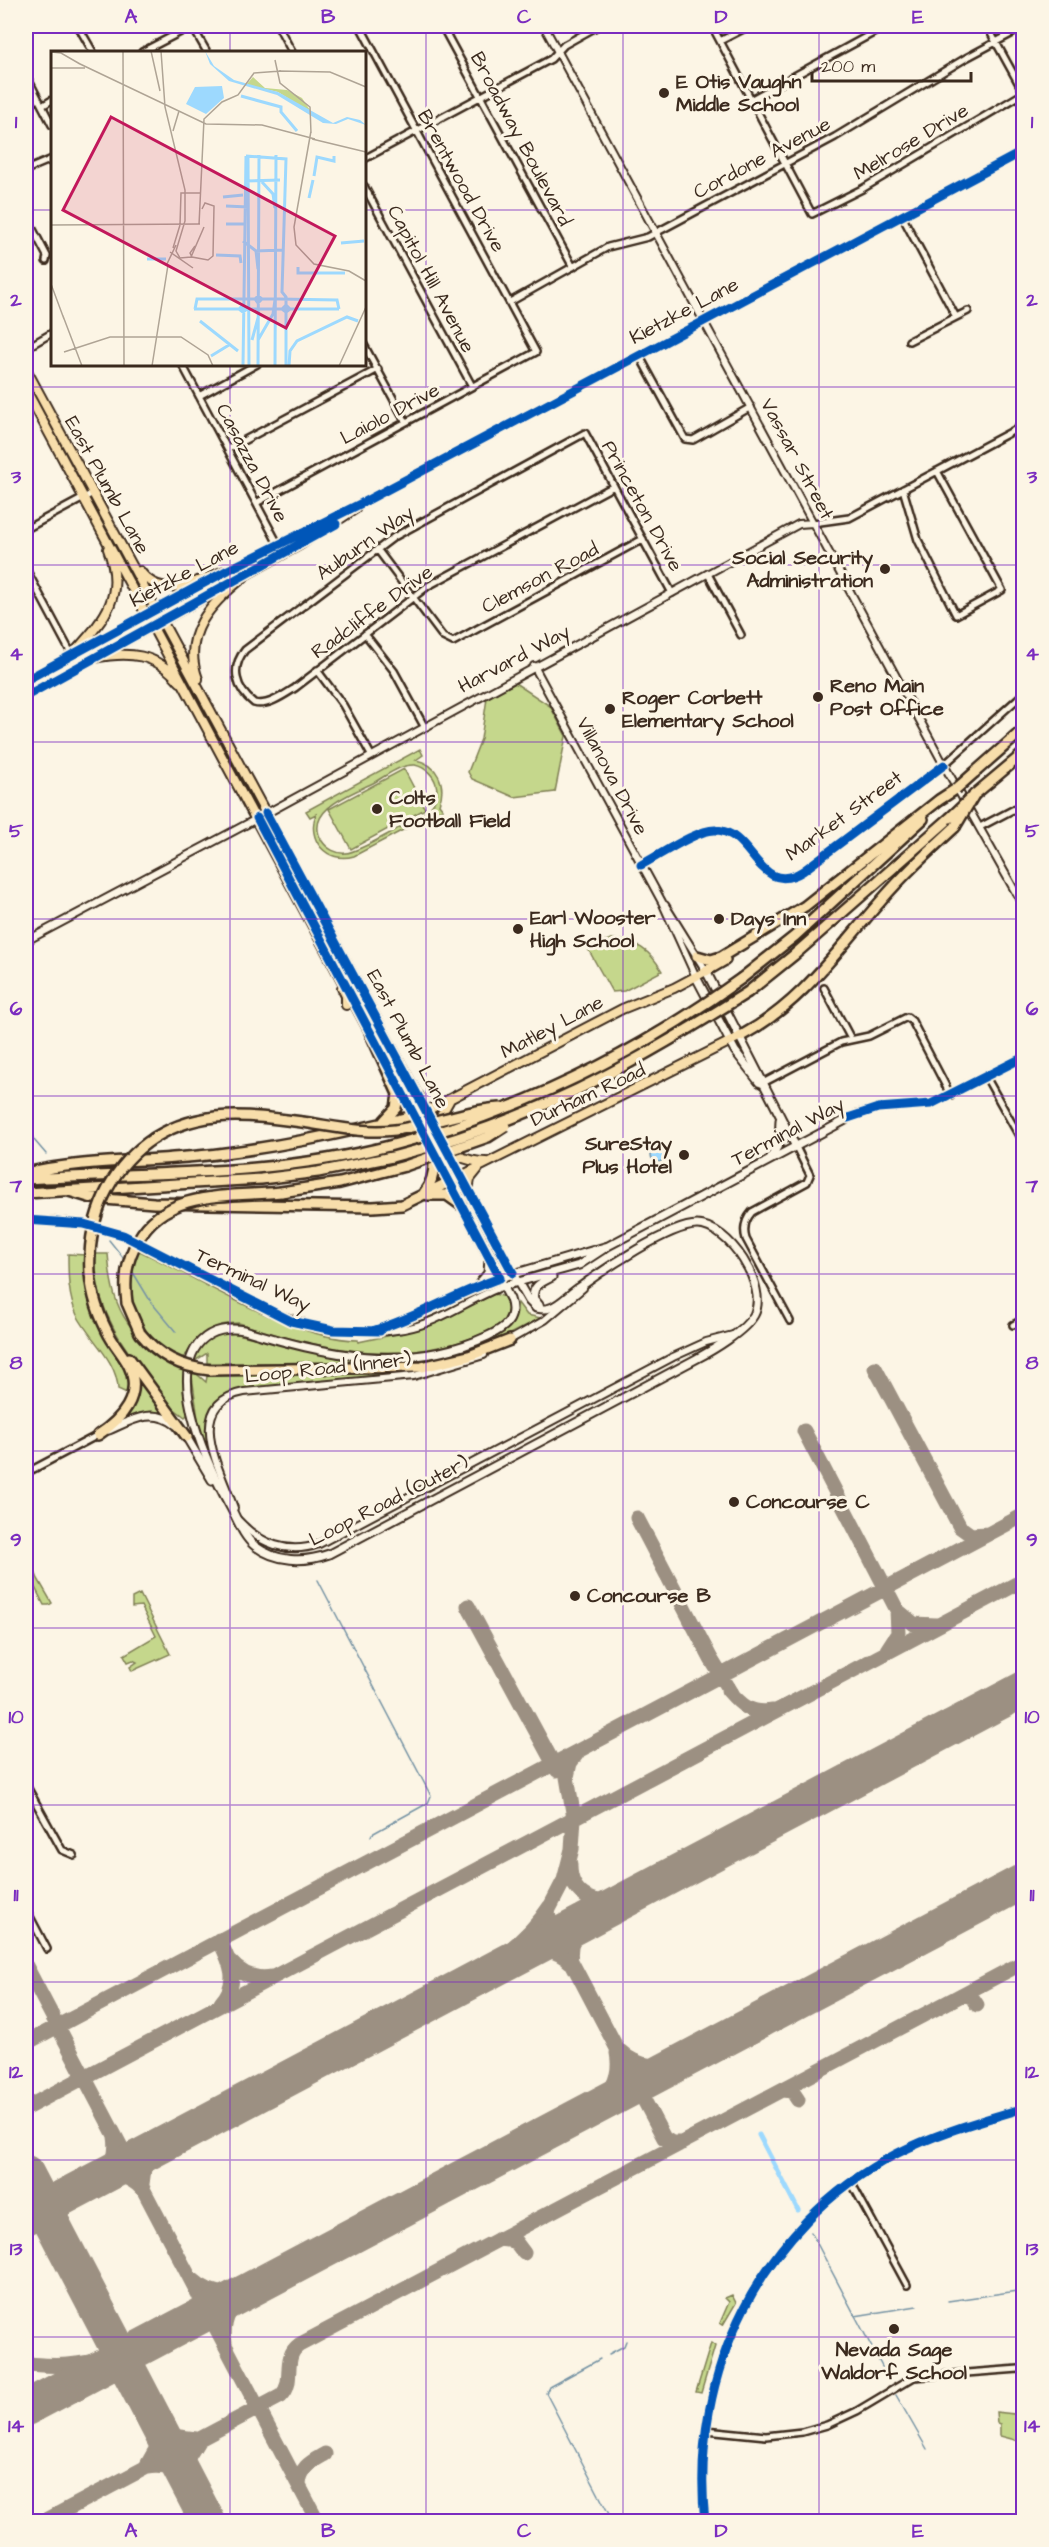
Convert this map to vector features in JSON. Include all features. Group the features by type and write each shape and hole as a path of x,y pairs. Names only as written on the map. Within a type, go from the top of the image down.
{"highway":[{"path":"706,971 753,944 791,915 956,789 1023,729"},
{"path":"26,1193 261,1179 318,1172 392,1157 517,1118 602,1080 677,1037 748,992 802,949 1023,753"},
{"path":"741,1036 780,1011 808,987 892,888 955,827 974,795"},
{"path":"26,1179 252,1170 326,1160 389,1146 509,1108 570,1082 638,1047 695,1012 795,936 940,801"},
{"path":"697,956 711,960 721,957 791,915"},
{"path":"370,1032 398,1099 390,1117 374,1125"},
{"path":"418,1096 420,1114 432,1130 434,1144 434,1176 420,1197"},
{"path":"98,1435 123,1416 133,1389 129,1366 104,1325 93,1296 90,1255 96,1215 104,1194 122,1167 154,1138 178,1125 214,1115 245,1115 384,1131 417,1126 479,1109 509,1108"},
{"path":"26,1173 64,1166 255,1149 420,1114"},
{"path":"510,1340 456,1360 412,1368 210,1370 176,1362 155,1350 140,1333 127,1303 125,1279 130,1256 142,1231 164,1210 188,1201 281,1192 340,1183 405,1166 488,1137 517,1118"},
{"path":"69,1191 92,1198 123,1201 250,1206 392,1206 420,1197 449,1182"},
{"path":"420,1197 446,1195 461,1205"},
{"path":"104,1325 174,1416 186,1437"}],"main road":[{"name":"Kietzke Lane","path":"26,681 228,570 362,503 1023,151"},
{"name":"East Plumb Lane","path":"26,369 418,1096"},
{"name":"East Plumb Lane","path":"26,390 408,1104 420,1114 434,1144"},
{"name":"Kietzke Lane","path":"26,696 324,532 362,503"},
{"path":"72,655 101,622 113,595 113,566 96,520"},
{"path":"119,540 143,575 165,587 182,587 228,570"},
{"path":"219,727 196,674 194,641 210,607 244,577"},
{"path":"94,657 132,653 151,658 170,671 189,693"},
{"path":"331,959 334,974 346,996 345,1005"},
{"name":"Villanova Drive","path":"706,971 741,1036 761,1084"},
{"name":"Matley Lane","path":"420,1114 622,1010 706,971"},
{"name":"Villanova Drive","path":"696,977 730,1042 761,1084 795,1145"},
{"path":"355,1002 364,1001 402,1073 412,1085"},
{"name":"Durham Road","path":"449,1182 671,1074 741,1036"},
{"name":"Terminal Way","path":"504,1286 566,1270 590,1259 608,1246 795,1145 867,1110 920,1106 951,1096 1023,1057"},
{"path":"432,1130 449,1101"},
{"path":"769,1160 779,1144 780,1117"},
{"name":"East Plumb Lane","path":"432,1130 446,1148 518,1282"},
{"path":"434,1144 446,1148 467,1161 484,1163"},
{"path":"434,1144 449,1182 504,1286"},
{"path":"468,1191 470,1179 484,1163"},
{"name":"Loop Road (Outer)","path":"504,1286 513,1310 505,1327 471,1343 431,1355 397,1358 353,1357 314,1350 235,1329 215,1332 204,1338 194,1350 188,1365 192,1409 201,1446 249,1540 267,1553 298,1561 323,1556 696,1359 733,1335 753,1317 758,1294 733,1244 712,1228 696,1225 677,1230 590,1280"},
{"name":"Terminal Way","path":"500,1278 608,1246"},
{"path":"478,1286 488,1274 488,1256"},
{"path":"556,1305 538,1305 533,1292 541,1282 566,1270"},
{"path":"518,1282 534,1306 546,1309 556,1305 590,1280"},
{"path":"98,1435 137,1418 150,1415 172,1422 186,1437 228,1502"},
{"path":"705,2522 702,2474 706,2430 716,2375 735,2325 749,2297 784,2245 819,2208 851,2182 883,2161 916,2145 1023,2108"}],"street":[{"path":"78,26 92,51"},
{"path":"144,51 192,26 206,51"},
{"path":"278,26 291,51"},
{"name":"Brentwood Drive","path":"360,26 536,352"},
{"name":"Broadway Boulevard","path":"442,26 573,267"},
{"name":"Vassar Street","path":"544,26 1023,907"},
{"path":"366,158 552,58 564,45 598,26"},
{"path":"712,26 786,162"},
{"path":"720,41 749,26"},
{"path":"752,99 885,26"},
{"path":"987,26 1023,93"},
{"name":"Cordone Avenue","path":"510,302 608,247 643,239 786,162 1023,27"},
{"path":"26,75 51,123"},
{"name":"Melrose Drive","path":"786,162 812,214 862,189 1023,93"},
{"path":"42,105 51,100"},
{"path":"26,170 51,159"},
{"name":"Capitol Hill Avenue","path":"366,190 472,386"},
{"path":"26,216 47,256 46,261"},
{"path":"902,216 956,317"},
{"path":"909,342 968,311"},
{"path":"26,348 51,334"},
{"path":"366,348 406,422"},
{"name":"Laiolo Drive","path":"258,502 536,352"},
{"path":"639,355 685,439 693,440 751,407"},
{"name":"Casazza Drive","path":"183,366 258,502 278,544"},
{"path":"199,396 253,366"},
{"path":"228,449 378,369"},
{"name":"Harvard Way","path":"26,940 257,818 802,522 844,519 1023,425"},
{"name":"Princeton Drive","path":"585,433 672,593"},
{"name":"Auburn Way","path":"246,694 238,682 236,670 239,658 245,650 400,533 585,433"},
{"path":"903,489 918,540 956,615 1002,590 938,471"},
{"name":"Radcliffe Drive","path":"246,694 254,703 266,704 292,690 432,585 614,486"},
{"path":"26,529 93,493"},
{"name":"Clemson Road","path":"413,598 450,642 643,539"},
{"path":"377,549 413,598"},
{"path":"26,569 72,655"},
{"path":"708,574 741,635"},
{"path":"365,634 394,672 424,726"},
{"name":"Villanova Drive","path":"534,666 641,865 706,971"},
{"path":"318,670 343,705 371,755"},
{"name":"Market Street","path":"641,865 705,832 717,830 734,836 769,873 781,878 792,877 803,872 944,765 1023,693"},
{"path":"980,827 1023,804"},
{"name":"Villanova Drive","path":"662,902 696,977"},
{"path":"824,988 851,1039"},
{"path":"761,1084 851,1039 869,1036 901,1018 910,1018 951,1096"},
{"path":"986,1077 1018,1134"},
{"path":"790,1321 746,1239 744,1231 747,1219 752,1212 807,1182 810,1175 795,1145"},
{"name":"Terminal Way","path":"26,1220 73,1222 99,1227 142,1244 291,1321 333,1330 392,1331 417,1326 504,1286"},
{"name":"Terminal Way","path":"372,1331 422,1314 478,1286 500,1278"},
{"name":"Loop Road (Inner)","path":"237,1519 209,1432 214,1410 227,1398 244,1392 425,1374 476,1358 551,1316 590,1280"},
{"path":"1013,1325 1023,1319"},
{"path":"237,1519 256,1536 273,1545 299,1549 319,1544 674,1357 706,1342 733,1335"},
{"path":"26,1473 98,1435"},
{"path":"26,1785 62,1850 74,1855"},
{"path":"26,1909 47,1949"},
{"path":"851,2182 907,2285"},
{"path":"706,2430 759,2436 802,2432 827,2425 857,2411 914,2377 1019,2369"}],"green space":[{"path":"515,683 550,706 566,736 555,792 514,797 472,779 468,772 481,739 487,698"},
{"path":"420,749 423,755 416,760 435,770 441,782 439,804 443,809 354,856 344,858 335,856 321,848 314,833 316,814 310,817 306,811","holes":["409,765 422,768 433,777 436,783 436,797 428,810 353,851 339,853 324,844 318,830 319,820 333,804 399,768"]},
{"name":"Colts Football Field","path":"404,769 425,809 351,849 329,809"},
{"path":"612,939 635,944 642,948 662,971 624,991 612,992 587,947"},
{"path":"135,1249 274,1318 331,1337 358,1340 358,1342 425,1328 494,1294 506,1297 509,1314 496,1328 464,1341 432,1349 400,1352 368,1352 335,1348 303,1342 239,1323 228,1324 206,1333 183,1358 155,1341 135,1310 129,1286 129,1274"},
{"path":"68,1254 85,1255 90,1302 104,1334 129,1372 129,1394 118,1389 108,1359 77,1315 70,1293"},
{"path":"93,1254 108,1254 115,1295 128,1323 150,1345 184,1368 188,1414 185,1417 173,1408 119,1338 101,1300"},
{"path":"518,1303 527,1315 541,1318 476,1351 423,1363 207,1363 207,1353 193,1362 206,1341 216,1335 229,1332 338,1358 418,1360 449,1354 495,1336 513,1323"},
{"path":"441,1367 398,1376 243,1389 227,1395 215,1406 206,1429 214,1464 199,1426 191,1369 206,1382 208,1371"},
{"path":"133,1369 172,1417 146,1412 121,1421"},
{"path":"26,1550 38,1579 52,1603 49,1605 44,1605 26,1570"},
{"path":"140,1594 170,1654 132,1671 130,1667 137,1662 133,1660 128,1662 124,1655 156,1636 141,1606 132,1607 132,1598"},
{"path":"732,2295 736,2303 723,2325 720,2323 729,2302 725,2298"},
{"path":"711,2343 715,2346 701,2393 696,2392"},
{"path":"996,2412 1023,2415 1023,2442 1000,2436 1000,2424 997,2423"}],"water":[{"path":"658,1148 663,1150 665,1155 663,1160 658,1162 653,1160 651,1155 653,1150"}],"waterway":[{"path":"26,1123 34,1140 46,1154"},
{"path":"109,1240 125,1260"},
{"path":"131,1269 151,1302 176,1332"},
{"path":"318,1580 431,1796 428,1803 371,1836"},
{"path":"759,2135 798,2210"},
{"path":"811,2232 889,2380"},
{"path":"948,2301 1024,2290"},
{"path":"855,2316 917,2306"},
{"path":"609,2354 624,2346 626,2341"},
{"path":"600,2359 549,2387 546,2393 613,2522"},
{"path":"896,2395 927,2449"}],"taxiway":[{"path":"875,1368 960,1527 971,1535 987,1534"},
{"path":"804,1431 897,1610 898,1633 887,1650"},
{"path":"26,2043 1024,1515"},
{"path":"637,1518 711,1659 733,1695"},
{"path":"26,2108 1024,1580"},
{"path":"468,1606 557,1770"},
{"path":"897,1610 914,1624 936,1625"},
{"path":"728,1690 747,1708 759,1712 773,1711"},
{"path":"578,1752 570,1763 567,1777 574,1818 572,1849 564,1880 548,1911 549,1919 664,2138 672,2143 682,2143"},
{"path":"570,1864 571,1876 575,1885 589,1898 608,1902 629,1898"},
{"path":"1016,1885 1024,1880"},
{"path":"400,2019 501,1957 536,1925 550,1906"},
{"path":"571,1961 570,1954 574,1937 591,1918"},
{"path":"219,1940 232,1972 230,1988 221,2003"},
{"path":"523,1954 536,1951 554,1952 570,1962"},
{"path":"230,1961 249,1975 260,1978 272,1977"},
{"path":"43,2522 281,2396 288,2384 291,2356 299,2345 1024,1962"},
{"path":"26,1966 318,2522"},
{"path":"961,1995 971,1996 977,2005"},
{"path":"620,2051 635,2062 651,2065 668,2064 685,2059"},
{"path":"591,2109 604,2098 613,2085 618,2070 617,2053"},
{"path":"782,2090 792,2091 798,2100"},
{"path":"98,2179 113,2160 116,2149 115,2137"},
{"path":"142,2184 145,2161 159,2146"},
{"path":"98,2179 121,2176 132,2180 141,2188"},
{"path":"499,2239 515,2241 524,2253"},
{"path":"192,2279 204,2288 217,2293 245,2292"},
{"path":"225,2342 227,2318 234,2306 251,2289"},
{"path":"26,2364 51,2366 94,2361 128,2350 208,2312"},
{"path":"155,2419 172,2436 196,2439"},
{"path":"147,2465 159,2444 155,2422"},
{"path":"189,2485 187,2459 198,2441"},
{"path":"299,2485 304,2469 325,2454"},
{"path":"148,2467 161,2466 172,2469 189,2485"}],"runway":[{"path":"26,2217 1024,1689"},
{"path":"26,2408 1024,1881"},
{"path":"26,2173 208,2522"}],"cycle path":[{"path":"26,680 228,570 362,503 1024,151"},
{"path":"26,696 336,524"},
{"path":"641,865 689,838 716,830 729,833 739,841 766,871 776,877 788,877 803,871 944,765"},
{"path":"266,813 513,1273"},
{"path":"257,818 500,1278 389,1326 372,1331"},
{"path":"848,1118 878,1108 931,1104 1024,1057"},
{"path":"26,1220 84,1224 123,1235 291,1321 333,1330 380,1331"},
{"path":"705,2522 703,2466 709,2412 723,2359 744,2309 772,2262 807,2220 848,2184 896,2154 943,2134 1024,2108"}],"place":[{"name":"E Otis Vaughn Middle School","path":"664,93"},
{"name":"Social Security Administration","path":"885,569"},
{"name":"Reno Main Post Office","path":"818,697"},
{"name":"Roger Corbett Elementary School","path":"610,709"},
{"name":"Colts Football Field","path":"377,809"},
{"name":"Days Inn","path":"719,919"},
{"name":"Earl Wooster High School","path":"518,929"},
{"name":"SureStay Plus Hotel","path":"684,1155"},
{"name":"Concourse C","path":"734,1502"},
{"name":"Concourse B","path":"575,1596"},
{"name":"Nevada Sage Waldorf School","path":"894,2329"}]}
